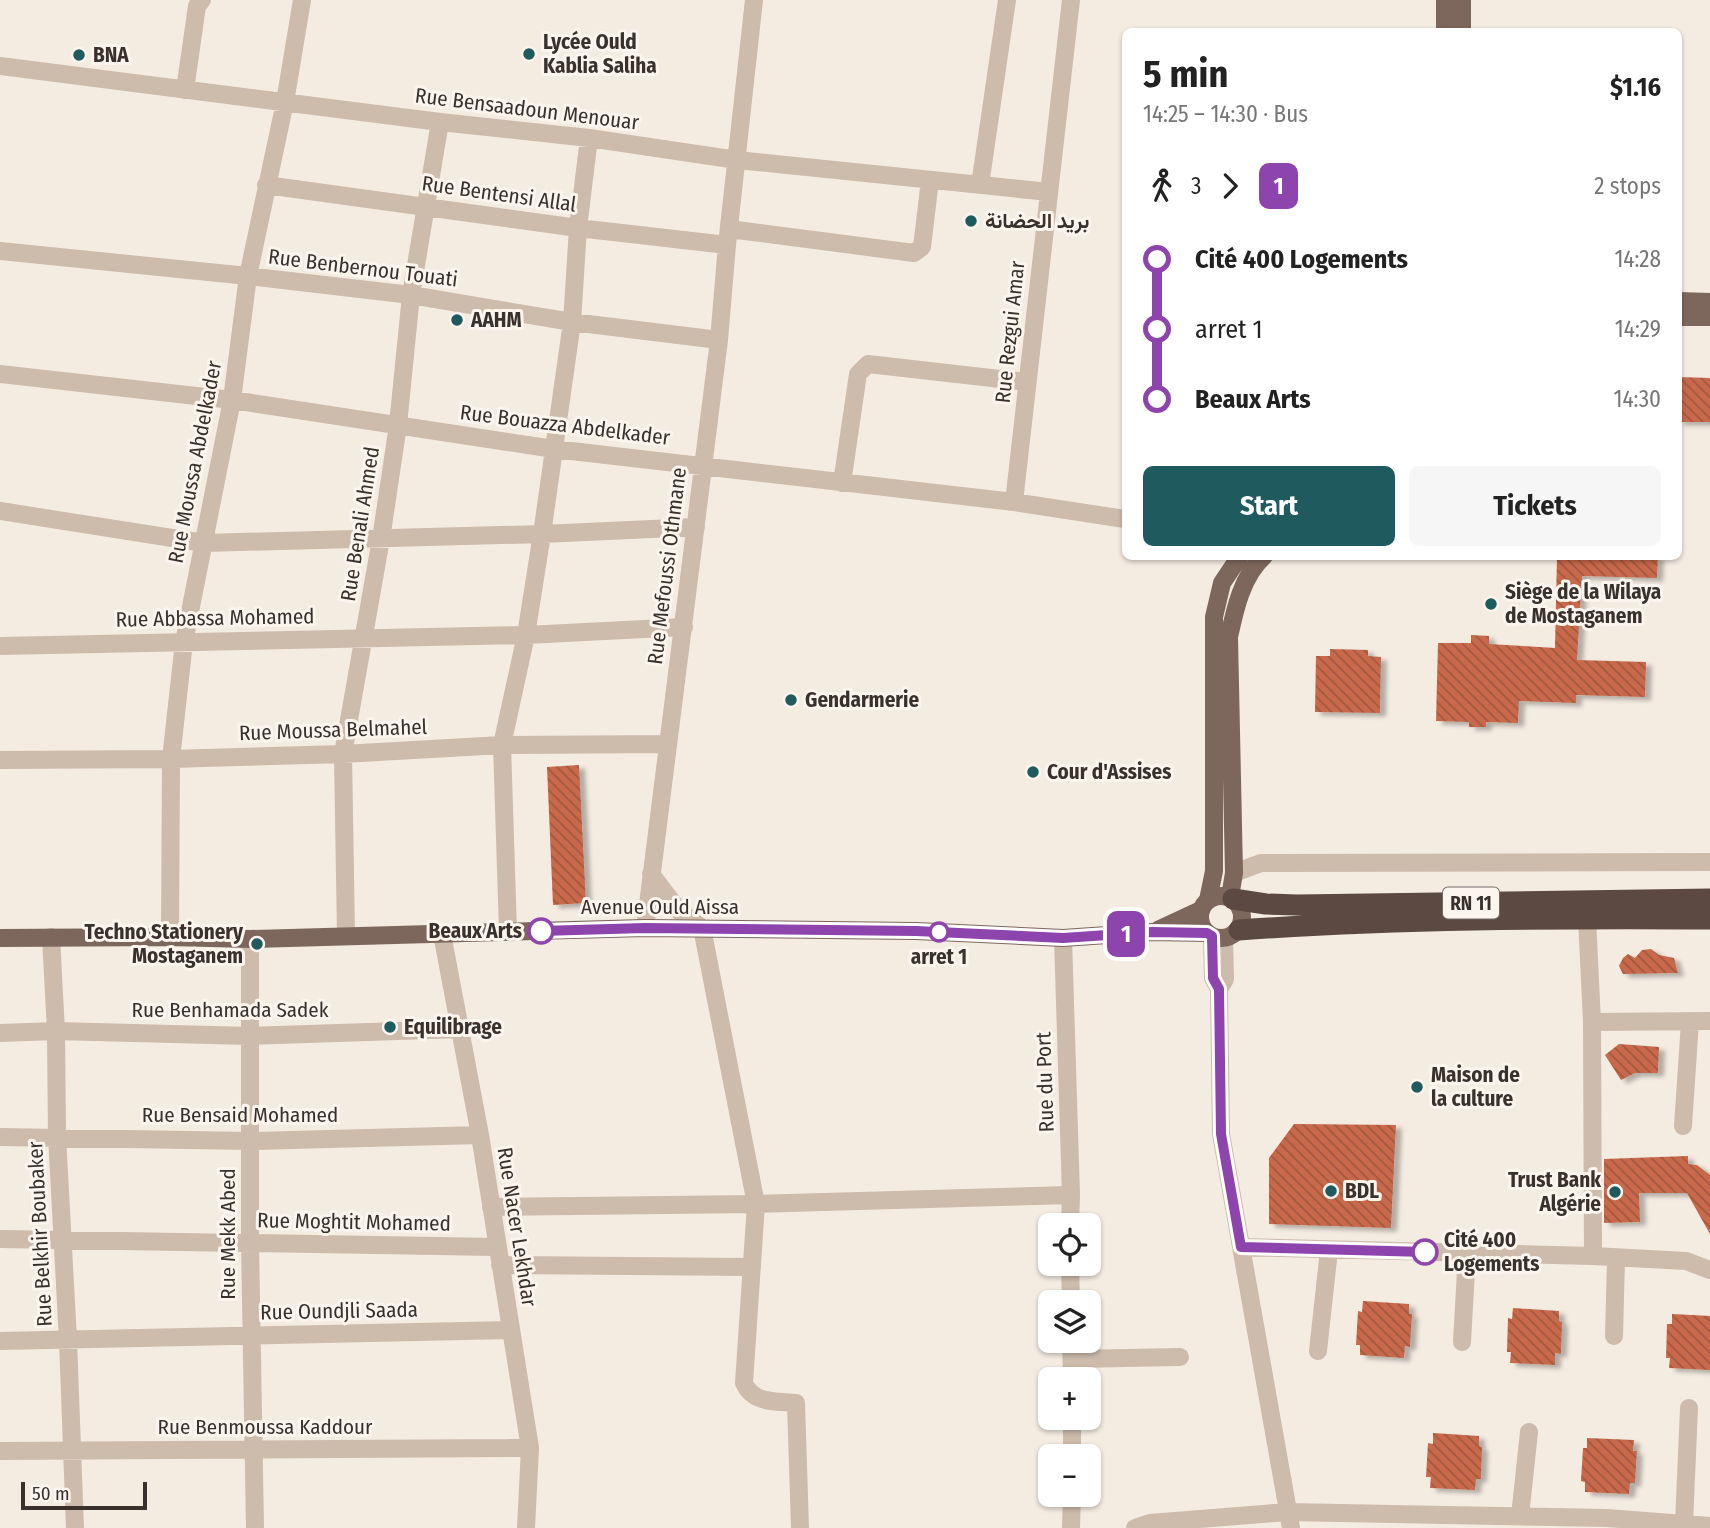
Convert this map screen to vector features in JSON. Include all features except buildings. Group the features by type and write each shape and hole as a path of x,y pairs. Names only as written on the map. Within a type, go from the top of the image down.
{"highway":[{"name":"RN 11","path":"1232,898 1266,904 1297,905 1710,899"},
{"name":"RN 11","path":"1220,934 1296,926 1587,918 1710,919"}],"main road":[{"path":"1445,0 1445,28"},
{"path":"1462,0 1462,28"},
{"path":"1682,301 1710,302"},
{"path":"1682,317 1710,317"},
{"path":"1237,560 1222,583 1214,617 1214,871 1201,922 1220,934 1242,913 1232,898 1234,873 1229,637 1235,608 1253,566 1260,560"},
{"path":"1152,932 1204,905 1215,896 1232,898"},
{"name":"Avenue Ould Aissa","path":"0,938 250,939 645,928 916,931 1063,938 1152,932 1220,934"}],"street":[{"path":"185,90 197,6 202,0"},
{"name":"Rue Moussa Abdelkader","path":"170,937 171,759 184,642 232,400 248,276 285,103 302,0"},
{"name":"Rue Mefoussi Othmane","path":"645,928 719,340 754,0"},
{"path":"980,185 1006,0"},
{"name":"Rue Rezgui Amar","path":"1014,502 1071,0"},
{"name":"Rue Bensaadoun Menouar","path":"0,66 440,122 589,138 737,160 1049,191"},
{"name":"Rue Benali Ahmed","path":"346,935 343,754 381,539 398,425 411,295 440,122"},
{"path":"508,931 502,745 526,635 542,534 572,322 578,228 589,138"},
{"name":"Rue Bentensi Allal","path":"266,185 578,228 728,237 914,253 922,247 930,180"},
{"name":"Rue Benbernou Touati","path":"0,251 411,295 572,322 719,340"},
{"path":"842,483 858,374 868,363 1027,382"},
{"name":"Rue Bouazza Abdelkader","path":"0,374 232,400 554,449 1014,502 1122,519"},
{"path":"0,512 204,543 696,527"},
{"name":"Rue Abbassa Mohamed","path":"0,646 526,635 684,627"},
{"name":"Rue Moussa Belmahel","path":"0,760 171,759 343,754 502,745 668,744"},
{"path":"1234,873 1261,863 1710,862"},
{"path":"651,874 679,911 702,928 756,1203 744,1383 747,1391 757,1399 796,1403 800,1528"},
{"path":"1587,918 1592,1021 1593,1256"},
{"name":"Rue Nacer Lekhdar","path":"442,934 480,1135 530,1448 526,1528"},
{"path":"1220,934 1213,978 1219,989 1221,1134 1289,1520"},
{"name":"Rue Belkhir Boubaker","path":"51,937 75,1528"},
{"name":"Rue du Port","path":"1063,938 1070,1213"},
{"name":"Rue Mekk Abed","path":"250,939 250,1243 255,1528"},
{"path":"1592,1021 1710,1021"},
{"path":"1683,1126 1690,1022"},
{"name":"Rue Benhamada Sadek","path":"0,1033 56,1031 250,1037 460,1029"},
{"name":"Rue Bensaid Mohamed","path":"0,1137 251,1141 480,1135"},
{"path":"491,1207 1071,1195"},
{"name":"Rue Moghtit Mohamed","path":"0,1239 496,1247"},
{"path":"1241,1247 1593,1256 1686,1261 1710,1270"},
{"path":"1318,1351 1329,1250"},
{"path":"1462,1342 1467,1253"},
{"path":"1614,1336 1616,1259"},
{"path":"500,1265 752,1267"},
{"name":"Rue Oundjli Saada","path":"0,1342 510,1330"},
{"path":"1101,1352 1180,1357"},
{"path":"1684,1524 1689,1408"},
{"path":"1520,1517 1529,1432"},
{"name":"Rue Benmoussa Kaddour","path":"0,1451 530,1448"},
{"path":"1072,1507 1072,1528"},
{"path":"1135,1528 1150,1523 1520,1517 1710,1526"}],"bus line":[{"name":"1","path":"541,931 645,928 916,931 1063,938 1152,932 1207,933 1212,936 1213,978 1219,989 1221,1134 1241,1247 1425,1252"}],"place":[{"name":"Lycée Ould Kablia Saliha","path":"529,54"},
{"name":"BNA","path":"79,55"},
{"name":"بريد الحضانة","path":"971,221"},
{"name":"AAHM","path":"457,320"},
{"name":"Siège de la Wilaya de Mostaganem","path":"1491,604"},
{"name":"Gendarmerie","path":"791,700"},
{"name":"Cour d'Assises","path":"1033,772"},
{"name":"Beaux Arts","path":"541,931"},
{"name":"arret 1","path":"939,932"},
{"name":"Techno Stationery Mostaganem","path":"257,944"},
{"name":"Equilibrage","path":"390,1027"},
{"name":"Maison de la culture","path":"1417,1087"},
{"name":"BDL","path":"1331,1191"},
{"name":"Trust Bank Algérie","path":"1615,1192"},
{"name":"Cité 400 Logements","path":"1425,1252"}]}
